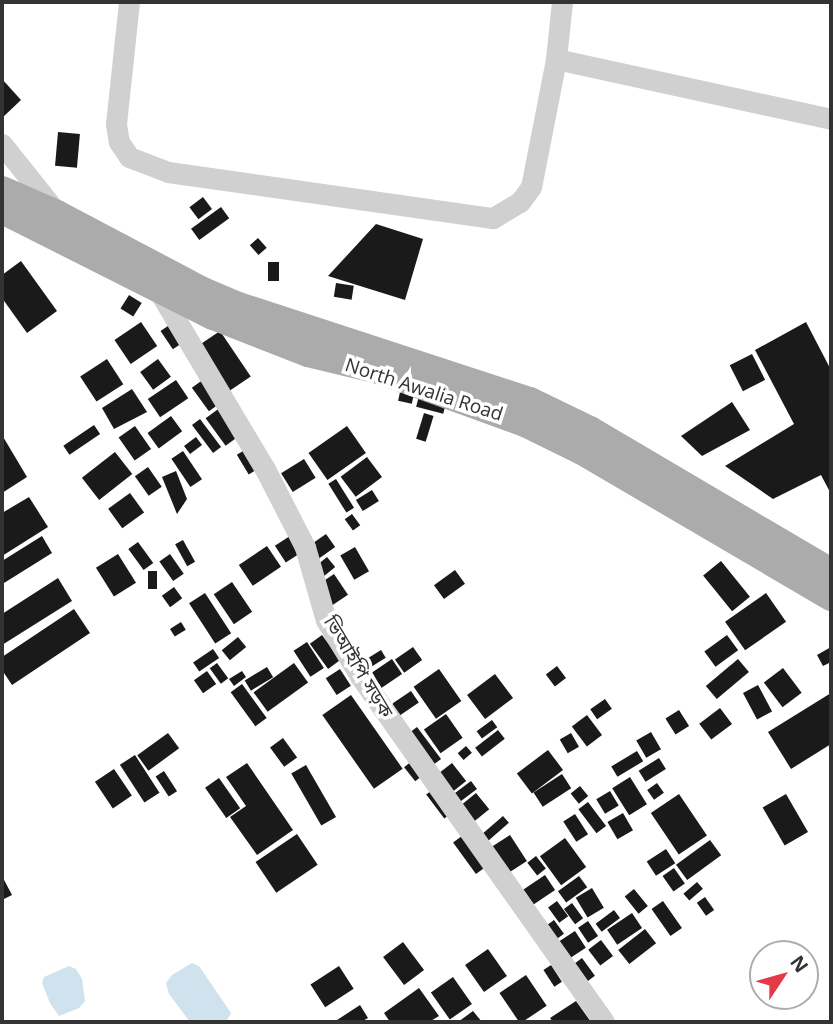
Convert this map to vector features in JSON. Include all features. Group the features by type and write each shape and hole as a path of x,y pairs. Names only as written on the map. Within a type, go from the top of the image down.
{"main road":[{"name":"North Awalia Road","path":"2,189 57,213 203,290 239,305 530,400 590,429 831,571"},
{"name":"North Awalia Road","path":"2,211 213,317 308,354 379,371 525,424 582,452 831,598"}],"street":[{"path":"129,2 116,124 119,142 129,157 168,172 493,218 520,202 531,187 556,58 562,2"},
{"path":"556,58 831,119"},
{"path":"2,144 57,213"},
{"name":"ভিআইপি সড়ক","path":"157,288 271,480 305,547 326,620 353,665 604,1022"}],"water":[{"path":"192,963 199,966 231,1013 226,1022 190,1022 169,994 166,983 172,975"},
{"path":"69,966 76,969 82,979 85,1001 79,1008 59,1016 42,983 44,977"}],"building":[{"path":"2,79 21,100 2,118"},
{"path":"58,132 80,134 77,168 55,166"},
{"path":"203,197 212,209 198,219 189,207"},
{"path":"221,207 229,218 199,240 191,229"},
{"path":"376,224 423,239 405,300 328,276"},
{"path":"258,238 267,248 259,255 250,245"},
{"path":"21,261 57,311 27,333 2,298 2,275"},
{"path":"268,262 279,262 279,281 268,281"},
{"path":"336,283 354,286 352,300 334,297"},
{"path":"129,295 142,303 133,317 121,309"},
{"path":"141,322 157,346 131,364 114,340"},
{"path":"806,322 831,370 831,494 821,475 773,499 725,466 794,424 755,350"},
{"path":"168,326 180,344 173,349 161,331"},
{"path":"220,331 251,377 230,391 199,345"},
{"path":"752,354 765,380 743,391 730,365"},
{"path":"107,359 123,384 97,402 80,376"},
{"path":"158,359 171,377 153,390 140,372"},
{"path":"204,379 221,402 209,411 192,388"},
{"path":"176,380 188,398 160,417 148,399"},
{"path":"132,389 147,412 114,429 102,408"},
{"path":"400,392 414,395 412,404 398,401"},
{"path":"419,396 446,403 443,414 416,407"},
{"path":"732,402 750,430 702,456 681,436"},
{"path":"221,407 241,435 226,446 206,418"},
{"path":"424,413 434,416 426,442 416,439"},
{"path":"171,416 182,431 159,448 148,433"},
{"path":"200,419 221,447 213,453 192,425"},
{"path":"94,425 100,434 69,455 63,446"},
{"path":"135,426 151,449 135,460 119,437"},
{"path":"347,426 366,453 327,480 308,453"},
{"path":"2,435 27,477 2,493"},
{"path":"196,437 202,445 190,454 184,446"},
{"path":"248,448 260,468 249,474 237,455"},
{"path":"183,451 202,479 190,487 171,459"},
{"path":"115,452 132,474 99,500 82,478"},
{"path":"367,457 382,477 356,497 341,477"},
{"path":"304,459 316,478 293,492 281,473"},
{"path":"148,467 162,487 149,496 135,476"},
{"path":"176,471 187,499 177,514 162,477"},
{"path":"336,479 354,508 346,513 328,484"},
{"path":"372,490 379,501 363,511 356,500"},
{"path":"130,493 144,512 122,528 108,509"},
{"path":"29,497 48,527 2,556 2,513"},
{"path":"352,514 360,525 353,531 345,519"},
{"path":"326,534 335,547 317,560 308,547"},
{"path":"42,536 52,553 4,583 2,561"},
{"path":"290,536 301,553 286,563 275,546"},
{"path":"183,540 195,562 187,566 175,544"},
{"path":"138,542 153,563 144,570 128,549"},
{"path":"267,546 281,567 253,586 239,565"},
{"path":"355,547 369,571 354,580 340,556"},
{"path":"118,554 136,583 114,597 96,568"},
{"path":"170,554 184,574 173,581 159,561"},
{"path":"327,557 335,567 322,578 314,568"},
{"path":"721,561 750,597 732,611 703,575"},
{"path":"455,570 465,584 444,599 434,585"},
{"path":"148,571 157,571 157,589 148,589"},
{"path":"334,574 348,595 332,605 318,585"},
{"path":"58,578 72,601 2,645 2,614"},
{"path":"232,582 252,612 234,624 214,594"},
{"path":"174,587 182,598 170,607 162,596"},
{"path":"205,593 231,633 215,644 189,603"},
{"path":"766,593 786,622 745,650 725,622"},
{"path":"74,609 90,633 12,685 2,670 2,657"},
{"path":"181,622 186,630 175,637 170,629"},
{"path":"322,635 340,660 328,669 310,644"},
{"path":"727,635 738,650 716,667 704,651"},
{"path":"238,637 246,647 230,660 222,650"},
{"path":"307,642 324,668 310,677 294,651"},
{"path":"413,647 422,660 404,673 395,660"},
{"path":"831,647 831,662 823,666 817,655"},
{"path":"213,649 219,658 199,672 193,662"},
{"path":"381,650 386,658 364,671 359,664"},
{"path":"392,659 402,674 375,692 365,677"},
{"path":"738,659 749,672 717,699 706,686"},
{"path":"217,663 228,678 221,684 210,668"},
{"path":"294,663 308,682 268,712 254,692"},
{"path":"557,666 566,678 555,686 546,674"},
{"path":"267,667 273,677 251,691 245,680"},
{"path":"783,668 802,693 782,707 764,682"},
{"path":"340,669 351,686 337,695 326,678"},
{"path":"439,669 461,701 436,719 414,687"},
{"path":"207,671 216,684 203,693 194,680"},
{"path":"242,671 246,677 234,686 229,679"},
{"path":"495,674 513,698 485,719 467,695"},
{"path":"242,684 267,718 255,726 231,692"},
{"path":"758,685 772,711 757,719 743,693"},
{"path":"411,691 419,703 396,718 389,706"},
{"path":"831,693 831,744 791,769 768,732"},
{"path":"351,695 403,769 374,789 322,715"},
{"path":"605,699 612,709 597,719 590,709"},
{"path":"720,708 732,724 711,740 699,724"},
{"path":"679,710 689,726 675,735 665,718"},
{"path":"446,714 463,738 441,753 424,729"},
{"path":"587,715 602,735 587,746 572,726"},
{"path":"492,720 497,727 482,738 477,731"},
{"path":"417,727 441,759 429,768 405,736"},
{"path":"498,730 505,739 482,757 475,748"},
{"path":"651,732 661,749 646,758 636,740"},
{"path":"168,733 179,748 148,771 137,755"},
{"path":"571,733 579,747 568,753 560,740"},
{"path":"283,738 297,757 284,767 270,747"},
{"path":"466,746 472,753 464,760 458,753"},
{"path":"548,750 563,770 532,793 517,773"},
{"path":"637,751 643,761 617,777 611,766"},
{"path":"135,755 160,793 144,803 120,765"},
{"path":"659,758 666,769 646,782 639,771"},
{"path":"412,761 423,775 415,781 404,767"},
{"path":"247,763 293,830 257,855 230,817 246,806 226,777"},
{"path":"452,763 466,781 450,793 436,775"},
{"path":"306,765 336,817 321,825 291,774"},
{"path":"114,769 132,796 113,808 95,782"},
{"path":"164,771 177,791 169,797 156,776"},
{"path":"562,774 571,788 543,807 533,793"},
{"path":"630,777 647,804 629,815 612,788"},
{"path":"219,778 240,808 226,818 205,788"},
{"path":"471,781 477,789 457,804 451,796"},
{"path":"657,783 664,793 654,800 647,790"},
{"path":"580,786 588,796 579,804 571,794"},
{"path":"435,788 453,812 444,819 426,795"},
{"path":"610,791 619,806 605,814 596,799"},
{"path":"476,793 489,809 473,823 460,806"},
{"path":"679,794 707,835 679,854 651,813"},
{"path":"786,794 808,832 785,846 763,807"},
{"path":"588,802 606,826 596,833 578,809"},
{"path":"623,813 633,830 617,839 607,822"},
{"path":"575,814 588,834 576,842 563,822"},
{"path":"503,816 509,823 488,841 482,834"},
{"path":"466,833 489,865 476,874 453,842"},
{"path":"297,834 318,865 276,893 256,862"},
{"path":"510,835 527,861 506,875 489,849"},
{"path":"565,838 586,867 561,885 540,856"},
{"path":"710,840 721,855 687,880 676,865"},
{"path":"666,849 675,863 656,876 647,862"},
{"path":"536,856 546,869 537,875 527,863"},
{"path":"674,868 685,884 673,892 663,876"},
{"path":"545,875 555,890 534,904 523,890"},
{"path":"2,876 12,895 2,900"},
{"path":"579,876 587,887 566,903 558,891"},
{"path":"697,882 703,889 689,901 683,894"},
{"path":"592,888 604,908 588,918 576,898"},
{"path":"634,889 648,906 639,914 625,897"},
{"path":"705,897 714,910 706,916 697,903"},
{"path":"557,901 568,916 559,923 548,907"},
{"path":"663,901 682,928 670,936 652,909"},
{"path":"572,903 583,918 575,924 564,909"},
{"path":"614,910 620,918 602,932 596,924"},
{"path":"632,913 642,928 617,945 607,930"},
{"path":"554,920 564,934 557,939 547,925"},
{"path":"588,921 598,936 588,943 578,928"},
{"path":"645,929 656,943 629,964 618,950"},
{"path":"575,931 586,948 567,960 557,943"},
{"path":"601,940 613,956 600,966 588,950"},
{"path":"403,942 424,970 404,985 383,957"},
{"path":"488,949 507,976 484,992 465,965"},
{"path":"582,958 595,976 587,982 574,964"},
{"path":"551,965 562,982 554,987 543,970"},
{"path":"339,966 354,989 325,1007 310,985"},
{"path":"526,975 547,1006 519,1022 499,993"},
{"path":"453,977 472,1004 450,1020 431,992"},
{"path":"419,988 439,1016 429,1022 390,1022 384,1013"},
{"path":"576,1001 591,1022 553,1022 550,1018"},
{"path":"360,1005 368,1018 361,1022 334,1022"},
{"path":"473,1011 482,1022 458,1022"}]}
